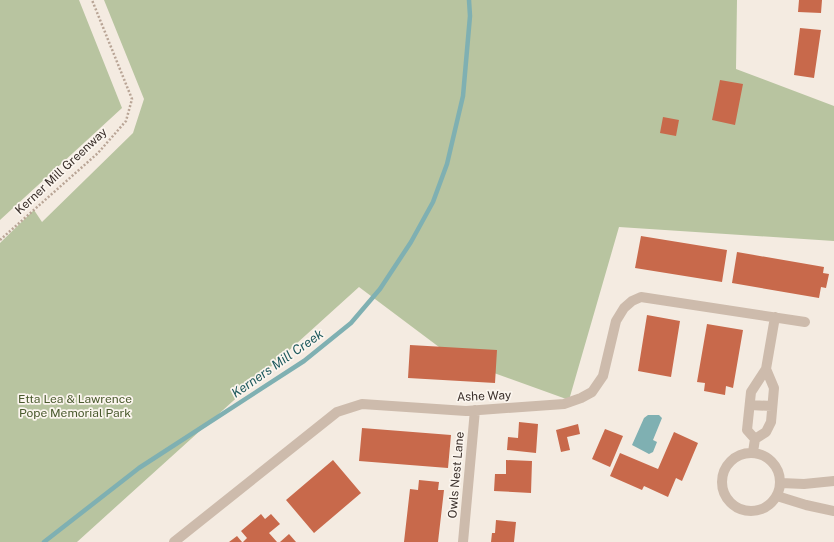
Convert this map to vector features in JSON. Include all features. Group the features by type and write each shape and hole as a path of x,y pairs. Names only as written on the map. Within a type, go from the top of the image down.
{"street":[{"name":"Ashe Way","path":"174,542 337,412 362,404 475,410 564,404 581,398 592,392 604,376 616,322 624,308 632,301 641,297 805,322"},
{"path":"755,440 747,430 751,392 766,370 775,317"},
{"path":"753,452 755,440 766,432 770,422 774,388 766,370"},
{"path":"750,405 772,406"},
{"name":"Owls Nest Lane","path":"463,542 475,410"},
{"path":"753,452 770,459 776,466 781,483 777,496 764,509 746,511 731,503 725,496 722,483 724,470 736,456 753,452"},
{"path":"781,483 804,484 834,481"},
{"path":"777,496 806,505 834,511"}],"path":[{"name":"Kerner Mill Greenway","path":"0,240 98,153 126,121 132,99 92,0"}],"green space":[{"path":"0,0 79,0 122,108 0,220"},
{"name":"Etta Lea & Lawrence Pope Memorial Park","path":"104,0 737,0 736,69 834,106 834,241 619,227 569,400 455,359 359,287 77,542 0,542 0,243 34,210 42,222 133,133 144,99"}],"water":[{"path":"648,415 659,415 662,418 653,440 657,442 653,452 649,454 632,445 644,418"}],"building":[{"path":"799,0 822,0 821,13 798,12"},
{"path":"800,28 821,30 814,78 794,75"},
{"path":"720,80 743,84 735,125 712,120"},
{"path":"663,117 679,120 676,136 660,133"},
{"path":"641,236 727,250 722,282 635,268"},
{"path":"737,252 824,267 823,273 829,274 826,288 821,287 819,298 732,283"},
{"path":"647,315 680,321 671,377 638,371"},
{"path":"707,324 743,330 733,388 726,386 725,395 704,391 705,383 697,382"},
{"path":"410,345 497,350 495,383 408,378"},
{"path":"519,422 538,424 536,453 507,450 508,437 518,438"},
{"path":"578,424 580,434 567,437 570,450 561,452 556,430"},
{"path":"362,428 451,435 448,468 359,461"},
{"path":"605,429 623,436 610,467 592,459"},
{"path":"674,432 698,443 682,481 676,478 668,497 644,486 642,490 610,476 620,453 658,469"},
{"path":"333,460 361,493 314,533 286,500"},
{"path":"506,460 532,461 531,493 494,491 495,474 506,474"},
{"path":"419,480 439,482 438,490 444,490 438,542 404,542 410,489 418,490"},
{"path":"261,514 265,519 271,514 280,524 269,533 277,542 243,542 247,538 241,531"},
{"path":"496,520 516,522 514,542 491,542 492,533 495,533"},
{"path":"289,534 296,542 280,542"},
{"path":"237,536 242,542 229,542"}],"waterway":[{"name":"Kerners Mill Creek","path":"44,542 139,468 304,361 351,323 380,289 411,242 433,202 447,164 463,96 470,16 469,0"}]}
